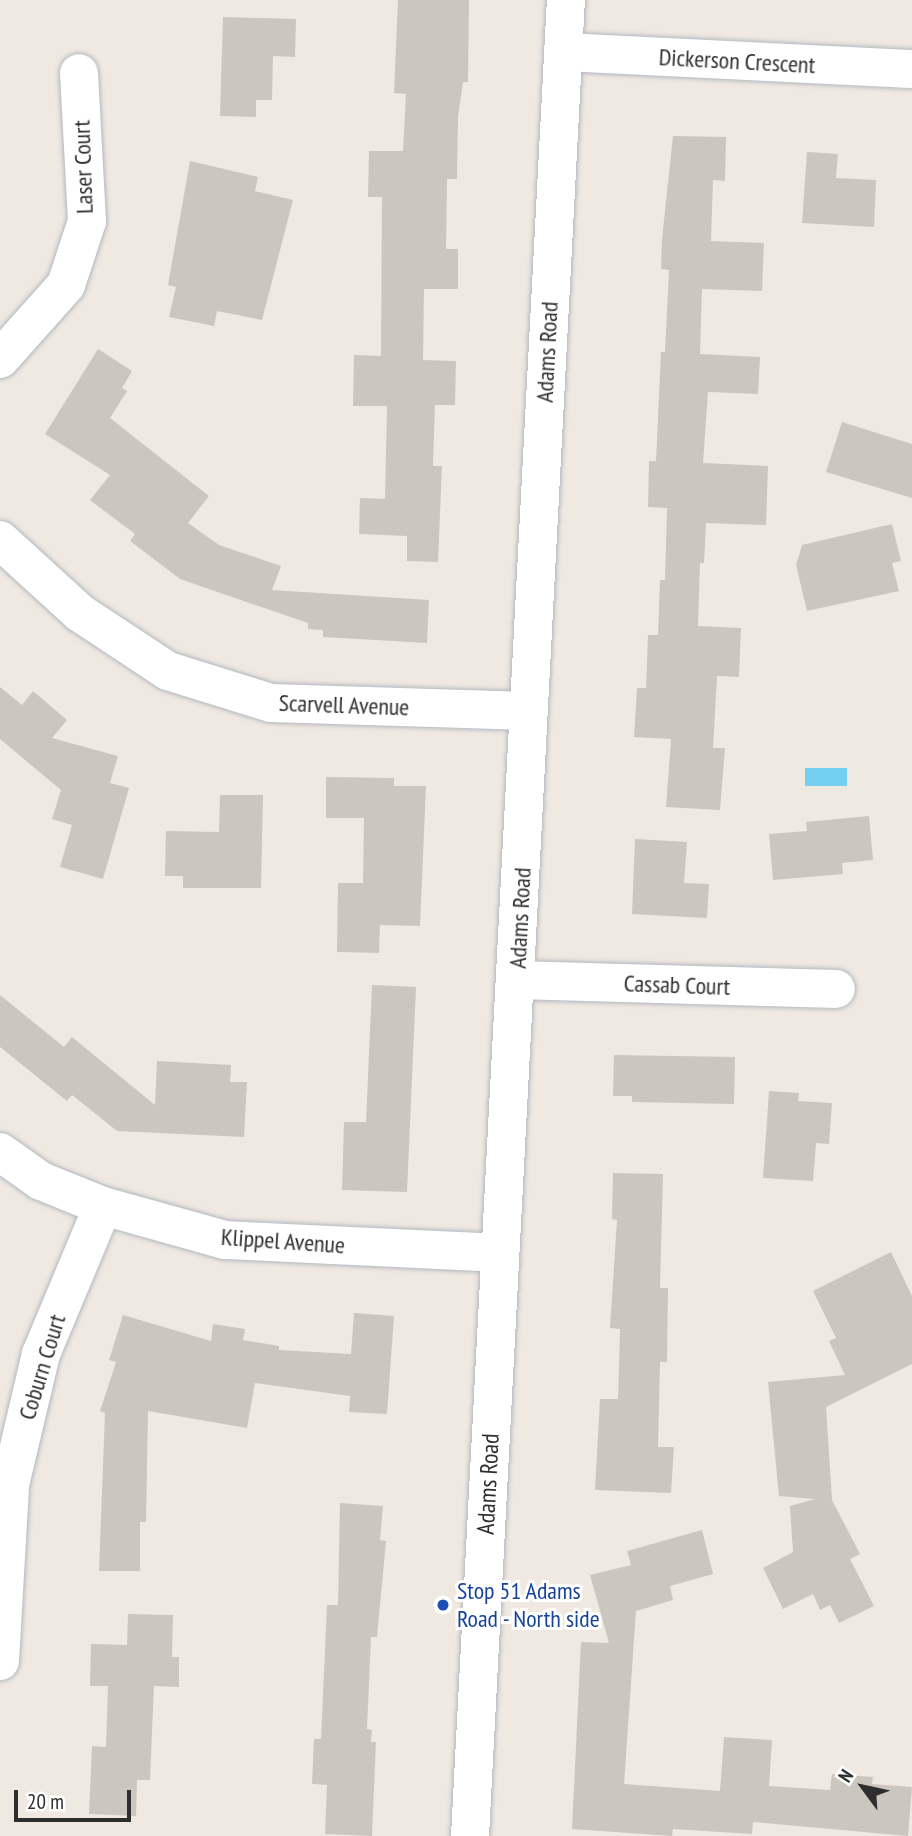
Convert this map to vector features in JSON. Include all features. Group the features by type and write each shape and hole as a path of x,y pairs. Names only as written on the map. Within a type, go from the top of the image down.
{"street":[{"name":"Adams Road","path":"470,1836 499,1253 517,980 566,0"},
{"name":"Dickerson Crescent","path":"562,52 912,69"},
{"name":"Laser Court","path":"0,359 66,285 87,221 79,73"},
{"name":"Scarvell Avenue","path":"0,540 80,613 167,671 271,703 529,711"},
{"name":"Cassab Court","path":"517,980 836,989"},
{"name":"Klippel Avenue","path":"0,1152 41,1181 103,1206 225,1240 499,1253"},
{"name":"Coburn Court","path":"0,1661 10,1485 41,1354 103,1206"}],"water":[{"path":"805,768 847,768 847,786 805,786"}],"building":[{"path":"398,0 469,0 468,82 463,82 458,117 457,179 447,179 446,249 458,249 458,289 424,289 423,360 456,361 455,405 435,405 433,466 442,466 438,562 407,561 407,536 359,534 360,498 385,499 387,406 353,406 354,355 381,356 382,197 368,197 369,151 403,151 406,94 394,93"},
{"path":"223,17 296,19 295,57 273,56 272,100 256,100 256,117 220,116"},
{"path":"673,136 726,137 725,181 713,180 711,241 764,243 762,291 702,289 700,354 760,357 758,394 708,392 703,463 768,466 766,525 706,523 704,563 700,563 698,626 741,628 739,677 717,676 713,748 725,748 720,810 666,807 671,739 634,737 637,688 646,688 648,635 658,635 660,580 665,580 667,508 648,507 649,461 656,461 661,352 665,352 669,270 661,269 662,239"},
{"path":"807,152 838,154 836,178 876,180 874,227 802,223"},
{"path":"190,161 258,177 255,191 293,200 262,320 217,311 214,326 169,317 176,287 168,285"},
{"path":"98,349 132,371 122,388 127,391 110,418 209,496 188,523 219,545 281,566 272,590 429,600 427,643 323,637 323,630 308,629 308,623 180,579 130,541 135,534 90,500 110,475 45,434"},
{"path":"842,422 912,444 912,498 826,472"},
{"path":"892,524 901,561 892,563 899,591 807,611 796,565 802,545"},
{"path":"0,687 22,705 33,691 67,720 52,738 118,756 110,783 129,788 103,879 60,867 72,825 52,819 61,790 0,739"},
{"path":"326,777 394,778 394,786 426,786 420,926 380,925 379,953 337,952 338,883 363,883 364,818 326,818"},
{"path":"220,795 263,795 261,888 183,888 183,876 165,876 166,831 219,832"},
{"path":"869,816 873,860 842,863 843,874 773,880 769,834 807,831 806,822"},
{"path":"635,839 687,842 684,883 709,884 707,918 632,914"},
{"path":"372,985 416,987 407,1192 342,1190 344,1122 366,1122"},
{"path":"0,995 64,1047 72,1037 155,1105 157,1061 231,1065 230,1082 247,1082 244,1137 117,1131 72,1095 67,1101 0,1047"},
{"path":"614,1055 735,1057 734,1104 632,1102 632,1096 613,1096"},
{"path":"769,1091 799,1093 798,1101 832,1103 829,1144 816,1143 813,1181 763,1178"},
{"path":"613,1173 663,1174 660,1288 668,1288 667,1362 660,1362 658,1447 674,1447 671,1493 595,1490 600,1399 618,1399 620,1329 610,1328 617,1220 612,1219"},
{"path":"891,1252 912,1296 912,1364 826,1407 832,1500 860,1554 850,1559 874,1606 839,1623 830,1605 820,1610 813,1594 783,1609 763,1568 793,1552 790,1506 815,1499 779,1496 768,1382 845,1375 829,1341 836,1338 813,1291"},
{"path":"354,1313 394,1316 387,1414 349,1412 350,1396 255,1383 247,1428 148,1411 146,1522 140,1522 140,1571 99,1571 105,1413 100,1411 116,1362 109,1360 123,1315 211,1341 213,1324 245,1329 243,1340 279,1346 279,1350 351,1354"},
{"path":"340,1503 383,1506 380,1540 386,1541 377,1637 371,1637 367,1729 372,1730 371,1742 376,1742 372,1836 325,1834 327,1785 312,1784 314,1739 321,1739 327,1605 338,1605"},
{"path":"702,1530 713,1574 670,1586 673,1600 636,1611 624,1784 720,1791 724,1737 772,1740 769,1786 830,1790 832,1774 873,1777 872,1784 912,1787 908,1836 753,1822 752,1834 673,1829 672,1836 572,1829 581,1642 609,1643 590,1575 631,1565 627,1551"},
{"path":"128,1614 173,1615 172,1657 179,1657 179,1687 154,1686 150,1780 137,1780 136,1816 89,1814 92,1746 106,1747 108,1686 90,1686 91,1644 127,1645"}],"place":[{"name":"Stop 51 Adams Road - North side","path":"443,1605"}]}
